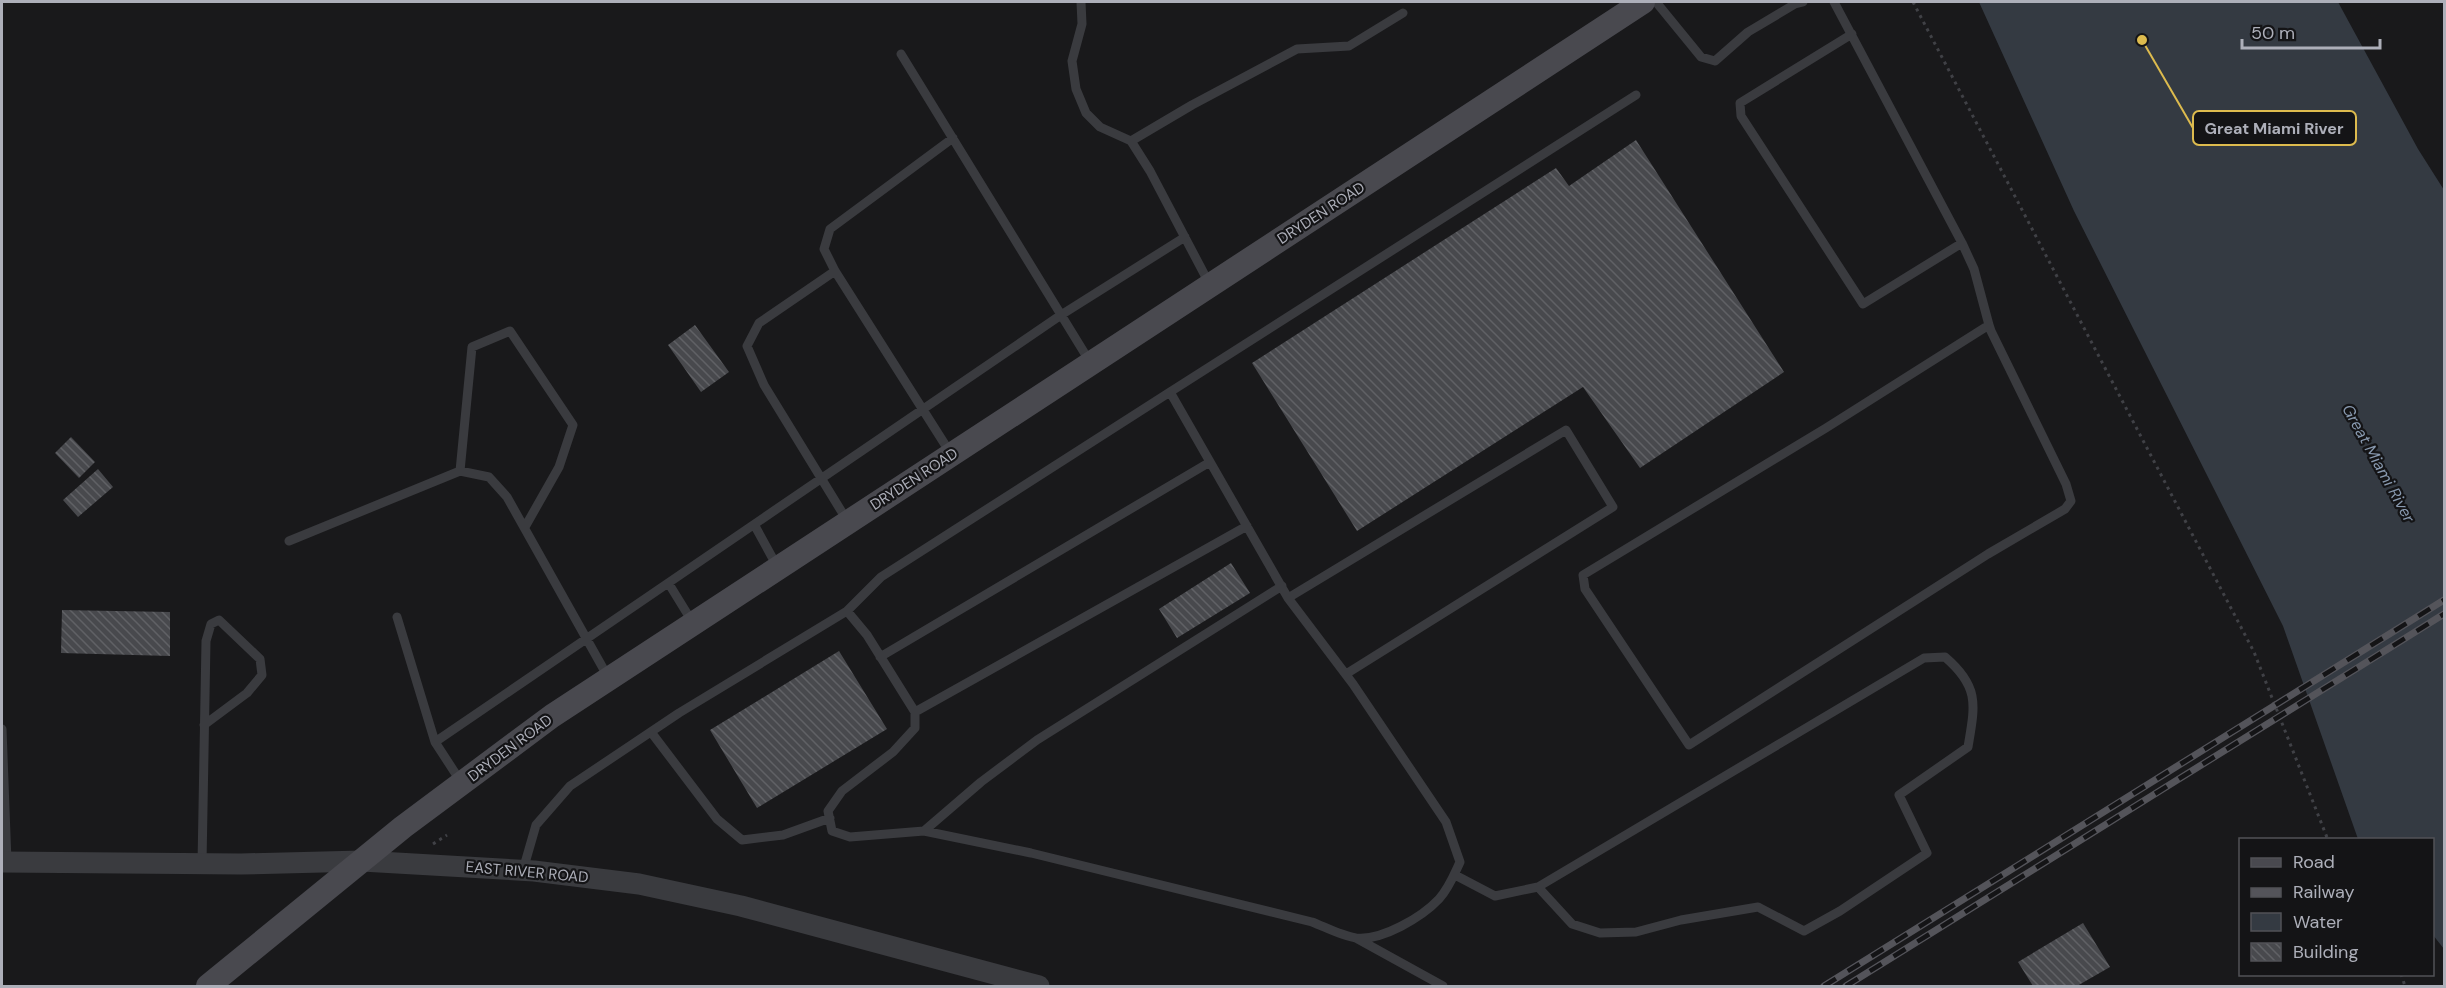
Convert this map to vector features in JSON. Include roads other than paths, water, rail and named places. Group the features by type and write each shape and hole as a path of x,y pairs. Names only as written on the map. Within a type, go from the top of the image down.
{"main road":[{"name":"DRYDEN ROAD","path":"208,987 362,861 552,716 1643,2"}],"street":[{"name":"EAST RIVER ROAD","path":"4,862 202,864 362,861 523,870 639,884 741,906 1039,987"}],"lane":[{"path":"1081,2 1082,24 1072,61 1076,89 1086,113 1100,127 1131,141 1210,285"},
{"path":"1656,2 1701,57 1714,61 1748,32 1795,4 1803,2"},
{"path":"1834,2 1962,243 1974,269 1989,325 2066,484 2071,501 2065,509 1988,554 1689,745 1586,589 1583,574 1826,428 1989,325"},
{"path":"1131,141 1192,105 1297,50 1349,46 1403,13"},
{"path":"1852,34 1740,103 1741,116 1863,304 1962,243"},
{"path":"901,54 1091,363"},
{"path":"523,870 536,825 570,786 651,732 847,611 881,577 1636,95"},
{"path":"952,454 835,271 824,249 830,229 953,138"},
{"path":"435,742 755,526 1061,315 1185,237"},
{"path":"835,271 759,323 747,346 765,385 848,522"},
{"path":"460,471 472,347 510,331 573,425 559,467 525,527"},
{"path":"1170,392 1288,598 1346,674 1446,822 1460,862 1455,875 1438,899 1409,923 1380,935 1356,938"},
{"path":"1288,598 1566,430 1613,507 1346,674"},
{"path":"880,657 1210,462"},
{"path":"289,541 460,471 489,477 507,496 609,680"},
{"path":"755,526 778,568"},
{"path":"915,712 1248,526"},
{"path":"669,584 693,624"},
{"path":"924,831 981,782 1037,740 1282,586"},
{"path":"847,611 867,635 915,712 915,728 893,753 842,791 828,811 832,831 850,837 924,831 1031,853 1312,922 1356,938 1443,987"},
{"path":"397,617 435,742 462,783"},
{"path":"202,864 204,725 206,641 211,624 219,620 260,659 262,675 247,693 204,725"},
{"path":"1455,875 1495,896 1538,887 1924,658 1945,657 1964,674 1975,705 1968,747 1899,795 1927,853 1840,911 1804,931 1758,908 1681,920 1636,932 1600,933 1572,924 1538,887"},
{"path":"2,729 4,862"},
{"path":"651,732 717,819 742,840 783,835 830,818"}],"water":[{"path":"1979,2 2338,2 2418,149 2444,190 2444,949 2434,936 2434,838 2358,838 2283,626 2074,211"}],"railway":[{"path":"1824,986 2444,600"},
{"path":"1846,986 2444,614"}],"place":[{"name":"Great Miami River","path":"2142,40"}]}
